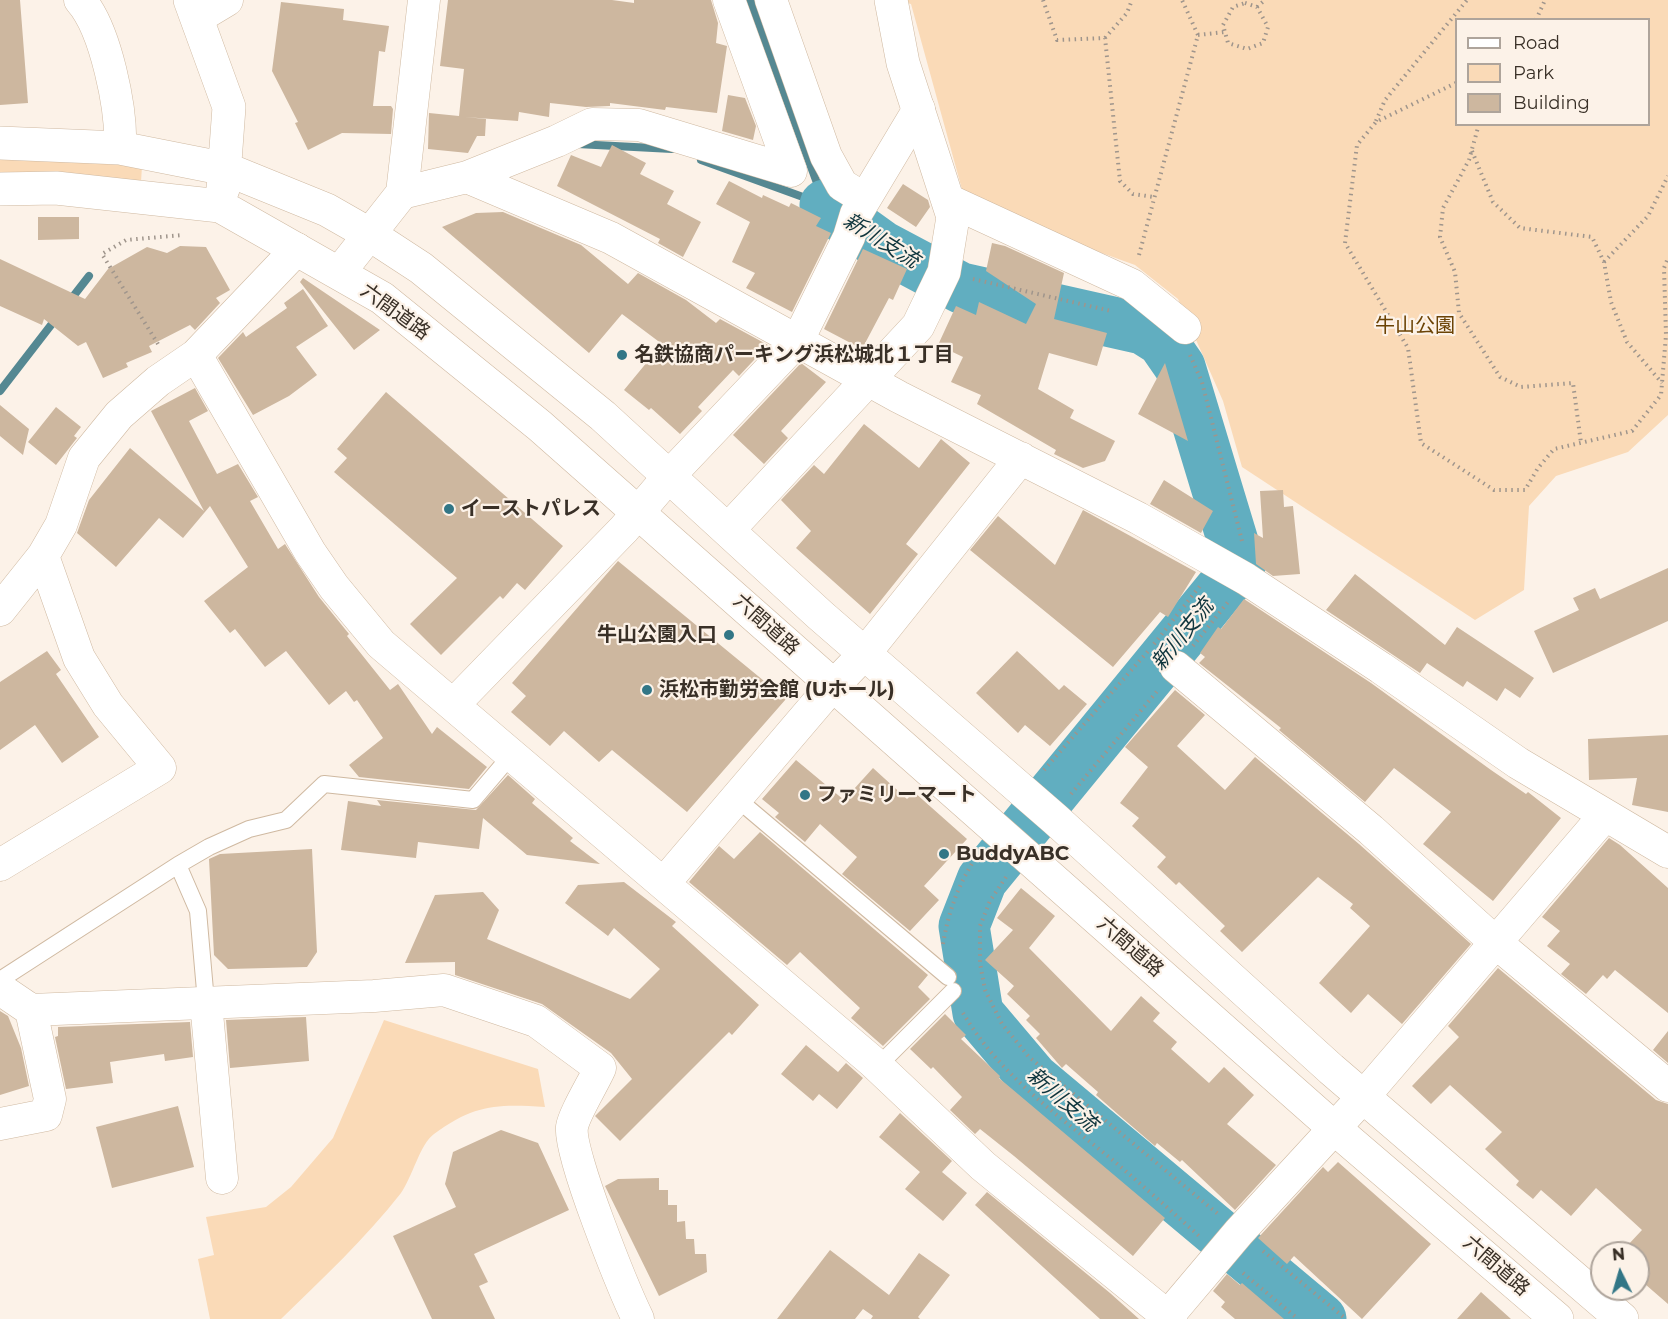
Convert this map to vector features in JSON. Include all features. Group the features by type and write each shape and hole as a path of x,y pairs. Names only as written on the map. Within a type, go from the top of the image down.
{"street":[{"path":"80,0 105,47 122,123 120,148"},
{"path":"0,189 56,188 220,206 226,169 229,107 194,9 227,0"},
{"path":"339,273 402,193 424,0"},
{"path":"402,193 467,177 557,141 591,124 639,125 791,171 729,0"},
{"path":"771,0 826,156 857,216"},
{"path":"728,530 918,326 942,279 953,217 903,63 891,0"},
{"path":"454,704 638,512 798,340 857,216 919,109"},
{"path":"0,143 120,148 226,169 327,210 421,268 494,325 670,476 820,615 866,652 1364,1096 1622,1319"},
{"path":"467,177 611,238 869,380 1138,518 1246,579 1381,668 1518,763 1668,852"},
{"path":"948,200 1132,285 1184,337"},
{"name":"六間道路","path":"220,206 382,298 540,426 1334,1128 1557,1319"},
{"path":"0,610 43,556 61,525 84,458 119,415 185,363 297,249"},
{"path":"185,363 333,587 381,644 513,753 878,1066 983,1166 1169,1318 1230,1243 1364,1096 1494,941 1605,815"},
{"path":"664,883 834,685 866,652 1021,458"},
{"path":"0,865 160,768 108,705 79,658 43,556"},
{"path":"1176,668 1371,830 1494,941 1668,1086"},
{"path":"0,989 30,1010 363,996 444,990 536,1022 600,1068 572,1127 576,1152 600,1223 638,1319"},
{"path":"206,1002 222,1178"},
{"path":"0,1124 46,1114 50,1099 30,1010"}],"lane":[{"path":"0,980 209,847 249,829 286,820 324,784 473,800 513,753"},
{"path":"736,798 950,984 878,1066"},
{"path":"178,865 198,910 206,1002"}],"path":[{"path":"1044,0 1057,40 1105,39"},
{"path":"1132,0 1127,13 1105,39 1120,181 1133,194 1154,197"},
{"path":"1132,285 1198,35 1182,0"},
{"path":"1257,7 1264,0"},
{"path":"1467,0 1385,100 1376,122 1357,145 1345,243 1408,348 1421,442 1494,490 1525,490 1538,468 1554,449 1632,431 1661,394 1666,335 1664,268 1668,258"},
{"path":"1537,18 1545,0"},
{"path":"1245,3 1257,7 1269,27 1263,43 1246,49 1228,43 1223,25 1233,8 1245,3"},
{"path":"1198,35 1225,32"},
{"path":"1376,122 1455,83"},
{"path":"1478,126 1472,150 1443,208 1440,237 1455,272 1459,313 1500,377 1521,387 1573,383 1581,443"},
{"path":"1472,150 1493,202 1520,228 1592,237 1604,262 1611,302 1627,342 1662,383"},
{"path":"1604,262 1648,216 1668,176"},
{"path":"185,363 102,254 126,240 188,234"},
{"path":"942,279 1117,312"},
{"path":"1054,819 1073,791 1176,668 1246,579 1246,555 1202,382 1184,337"},
{"path":"1025,793 1174,622 1217,564"},
{"path":"997,830 967,872 948,912 943,946 950,984 978,1039 1021,1086 1110,1158 1230,1243 1346,1319"},
{"path":"1024,854 990,901 980,926 980,963 984,990 1002,1024 1029,1057 1230,1243 1298,1319"}],"green space":[{"name":"牛山公園","path":"891,0 1668,0 1668,415 1628,452 1556,476 1529,506 1524,590 1475,620 1242,467 1223,401 1178,299 1135,265 966,204 911,4"},
{"path":"0,158 142,166 141,182 0,175"},
{"path":"384,1020 538,1069 545,1107 500,1106 474,1111 434,1134 424,1145 405,1187 387,1210 343,1258 281,1319 210,1319 198,1259 214,1255 206,1217 266,1207 291,1187 333,1138"}],"building":[{"path":"0,0 20,0 28,103 0,105"},
{"path":"448,0 612,0 634,3 634,0 711,0 718,23 716,43 727,46 717,113 666,107 665,110 610,103 610,106 586,107 550,103 549,117 519,112 518,121 465,117 486,119 485,136 477,136 468,153 428,149 429,113 459,116 464,69 440,66"},
{"path":"281,2 344,9 343,20 389,26 385,52 379,51 373,106 391,106 393,109 391,134 342,133 308,150 295,123 298,122 272,71"},
{"path":"728,95 745,98 756,126 753,140 722,131"},
{"path":"612,145 646,163 640,174 674,191 667,204 701,222 683,257 658,243 660,239 557,186 571,155 601,167"},
{"path":"729,181 762,198 763,195 789,207 791,203 821,218 816,226 831,233 792,312 746,288 755,273 732,262 750,222 716,204"},
{"path":"903,184 928,200 930,207 916,227 887,208"},
{"path":"503,212 581,245 628,284 638,273 686,300 716,323 720,319 768,345 739,376 733,370 698,407 702,411 680,434 651,408 649,410 624,390 662,344 622,314 589,353 442,227 476,213"},
{"path":"38,217 79,217 79,239 38,240"},
{"path":"992,243 1005,246 1064,273 1054,319 1107,333 1097,366 1049,353 1038,389 1074,410 1070,418 1115,441 1105,461 1083,468 1054,454 1056,450 977,404 981,395 951,382 963,357 938,345 956,306 976,315 979,302 1026,324 1036,304 986,271"},
{"path":"180,246 206,247 230,290 216,298 220,303 195,330 190,325 149,346 152,352 126,363 128,367 103,378 86,342 78,346 44,319 42,325 0,306 0,259 85,299 108,269 147,247 167,253"},
{"path":"863,249 907,269 893,300 889,298 862,349 824,329"},
{"path":"303,278 380,330 354,350 300,282"},
{"path":"303,289 328,326 296,347 317,375 289,396 253,415 218,358 243,332 246,337 287,308 284,303"},
{"path":"801,363 826,382 781,431 788,438 764,464 733,435"},
{"path":"1165,363 1188,441 1138,414"},
{"path":"195,388 208,411 189,421 217,474 238,464 258,497 250,501 278,549 285,544 319,597 349,634 347,636 390,690 398,684 432,734 437,727 487,767 469,789 359,777 349,765 383,738 357,700 354,702 346,691 329,705 286,651 265,667 235,629 230,633 204,601 248,567 210,506 183,538 159,518 116,567 77,533 89,500 130,448 204,511 151,411"},
{"name":"イーストパレス","path":"386,392 563,546 525,590 517,583 503,599 500,596 441,655 410,624 457,578 334,472 347,458 337,449"},
{"path":"0,405 29,429 23,455 0,436"},
{"path":"56,407 81,427 74,436 77,438 56,465 28,442"},
{"path":"864,424 919,468 941,439 970,463 906,544 918,554 870,614 796,548 811,531 781,500 814,465 824,474"},
{"path":"1164,480 1213,511 1201,533 1150,504"},
{"path":"1283,490 1284,507 1293,506 1300,574 1273,576 1256,564 1254,533 1263,538 1260,491"},
{"path":"1083,510 1196,572 1168,617 1160,612 1113,667 970,550 998,516 1055,565"},
{"name":"浜松市勤労会館 (Uホール)","path":"618,561 786,699 687,812 612,750 599,762 564,731 550,746 511,712 526,696 512,683"},
{"path":"1668,568 1668,621 1553,673 1534,631 1579,610 1573,598 1595,588 1600,599"},
{"path":"1355,574 1445,645 1457,627 1534,678 1520,698 1505,688 1497,701 1467,681 1463,687 1427,663 1420,673 1326,610"},
{"path":"1244,599 1371,683 1491,770 1526,794 1528,792 1561,818 1493,901 1423,844 1451,812 1394,768 1365,802 1279,730 1281,728 1199,663 1205,657 1200,653 1218,627 1221,629"},
{"path":"47,651 61,670 56,674 99,737 62,763 35,725 0,750 0,682"},
{"path":"1017,651 1059,690 1064,685 1087,704 1050,746 1025,725 1018,733 976,693"},
{"path":"1175,690 1205,715 1177,746 1225,790 1255,757 1359,844 1471,944 1402,1024 1368,994 1351,1013 1319,983 1370,926 1350,908 1353,904 1318,877 1242,952 1220,931 1225,926 1179,882 1176,885 1157,867 1166,857 1132,826 1139,818 1120,803 1148,767 1125,747"},
{"path":"1668,735 1668,812 1632,805 1637,778 1589,780 1588,739"},
{"path":"796,760 844,800 873,768 907,799 914,792 967,839 924,886 939,900 910,931 842,874 857,857 820,824 805,842 775,817 779,813 762,799"},
{"path":"508,775 535,799 532,803 573,838 570,841 600,864 527,855 483,818 479,849 418,842 416,858 341,850 348,801 381,806 377,800 476,810"},
{"path":"760,832 928,975 918,987 930,999 883,1046 851,1018 860,1008 800,952 787,965 689,882 719,846 734,859"},
{"path":"1609,838 1668,888 1668,1013 1615,970 1607,979 1603,975 1586,994 1561,974 1570,964 1547,946 1560,931 1542,917"},
{"path":"312,849 317,952 307,967 228,969 214,955 209,859 220,854"},
{"path":"624,882 676,922 672,926 759,1005 732,1035 729,1032 620,1141 595,1116 632,1079 611,1053 542,1004 455,975 455,962 405,963 435,895 483,892 499,910 487,939 630,999 660,969 614,928 608,936 565,903 578,885"},
{"path":"1021,888 1055,916 1029,948 1111,1031 1141,996 1160,1013 1153,1021 1177,1042 1171,1049 1209,1083 1224,1067 1254,1095 1227,1124 1276,1165 1235,1210 1182,1160 1180,1162 1157,1143 1155,1146 1120,1116 1096,1095 1098,1092 1066,1064 1062,1068 1036,1038 1040,1034 1026,1020 1030,1016 1007,994 1014,986 985,960 1013,930 997,918"},
{"path":"1498,968 1656,1100 1668,1104 1668,1304 1650,1288 1650,1241 1632,1241 1642,1230 1596,1188 1571,1216 1541,1190 1533,1199 1516,1185 1519,1181 1485,1149 1502,1132 1450,1085 1431,1104 1412,1086 1459,1037 1448,1026"},
{"path":"0,1011 8,1016 21,1048 29,1086 0,1095"},
{"path":"945,1014 966,1035 961,1039 1000,1076 999,1078 1165,1218 1133,1256 1014,1156 980,1129 975,1134 950,1110 962,1097 933,1067 931,1069 910,1049"},
{"path":"306,1017 309,1061 230,1068 226,1020"},
{"path":"190,1022 193,1057 165,1061 164,1054 110,1062 113,1083 66,1089 55,1037 58,1036 58,1027"},
{"path":"1668,1031 1668,1063 1653,1050"},
{"path":"806,1045 838,1072 846,1063 863,1078 837,1109 819,1094 813,1101 781,1074"},
{"path":"178,1106 194,1167 112,1188 96,1127"},
{"path":"900,1113 952,1161 942,1172 967,1193 943,1221 905,1189 920,1172 879,1137"},
{"path":"501,1130 538,1143 569,1210 474,1254 488,1282 479,1286 495,1319 432,1319 393,1236 456,1207 445,1184 453,1152"},
{"path":"1338,1162 1431,1244 1362,1319 1294,1256 1287,1264 1258,1238 1323,1167 1328,1172"},
{"path":"659,1178 659,1190 668,1190 668,1205 677,1205 677,1222 685,1221 686,1239 694,1239 695,1254 706,1254 707,1272 659,1296 605,1186 618,1179"},
{"path":"987,1192 1139,1319 1100,1319 975,1205"},
{"path":"830,1250 889,1295 919,1253 950,1275 918,1317 920,1319 871,1319 873,1316 863,1309 855,1319 777,1319"},
{"path":"1227,1274 1240,1285 1242,1283 1284,1319 1235,1319 1221,1307 1225,1302 1213,1291"},
{"path":"1481,1292 1511,1319 1457,1319"}],"waterway":[{"name":"新川支流","path":"750,0 825,205"},
{"path":"577,144 672,149"},
{"path":"701,160 825,205"},
{"name":"新川支流","path":"825,205 882,246 961,288 1143,329 1162,341 1180,367 1240,565 982,880 964,926 978,1013 1033,1078 1321,1319"},
{"path":"68,303 89,276"},
{"path":"0,391 58,316"}],"place":[{"name":"名鉄協商パーキング浜松城北１丁目","path":"622,355"},
{"name":"イーストパレス","path":"449,509"},
{"name":"牛山公園入口","path":"729,635"},
{"name":"浜松市勤労会館 (Uホール)","path":"647,690"},
{"name":"ファミリーマート","path":"805,795"},
{"name":"BuddyABC","path":"944,854"}]}
